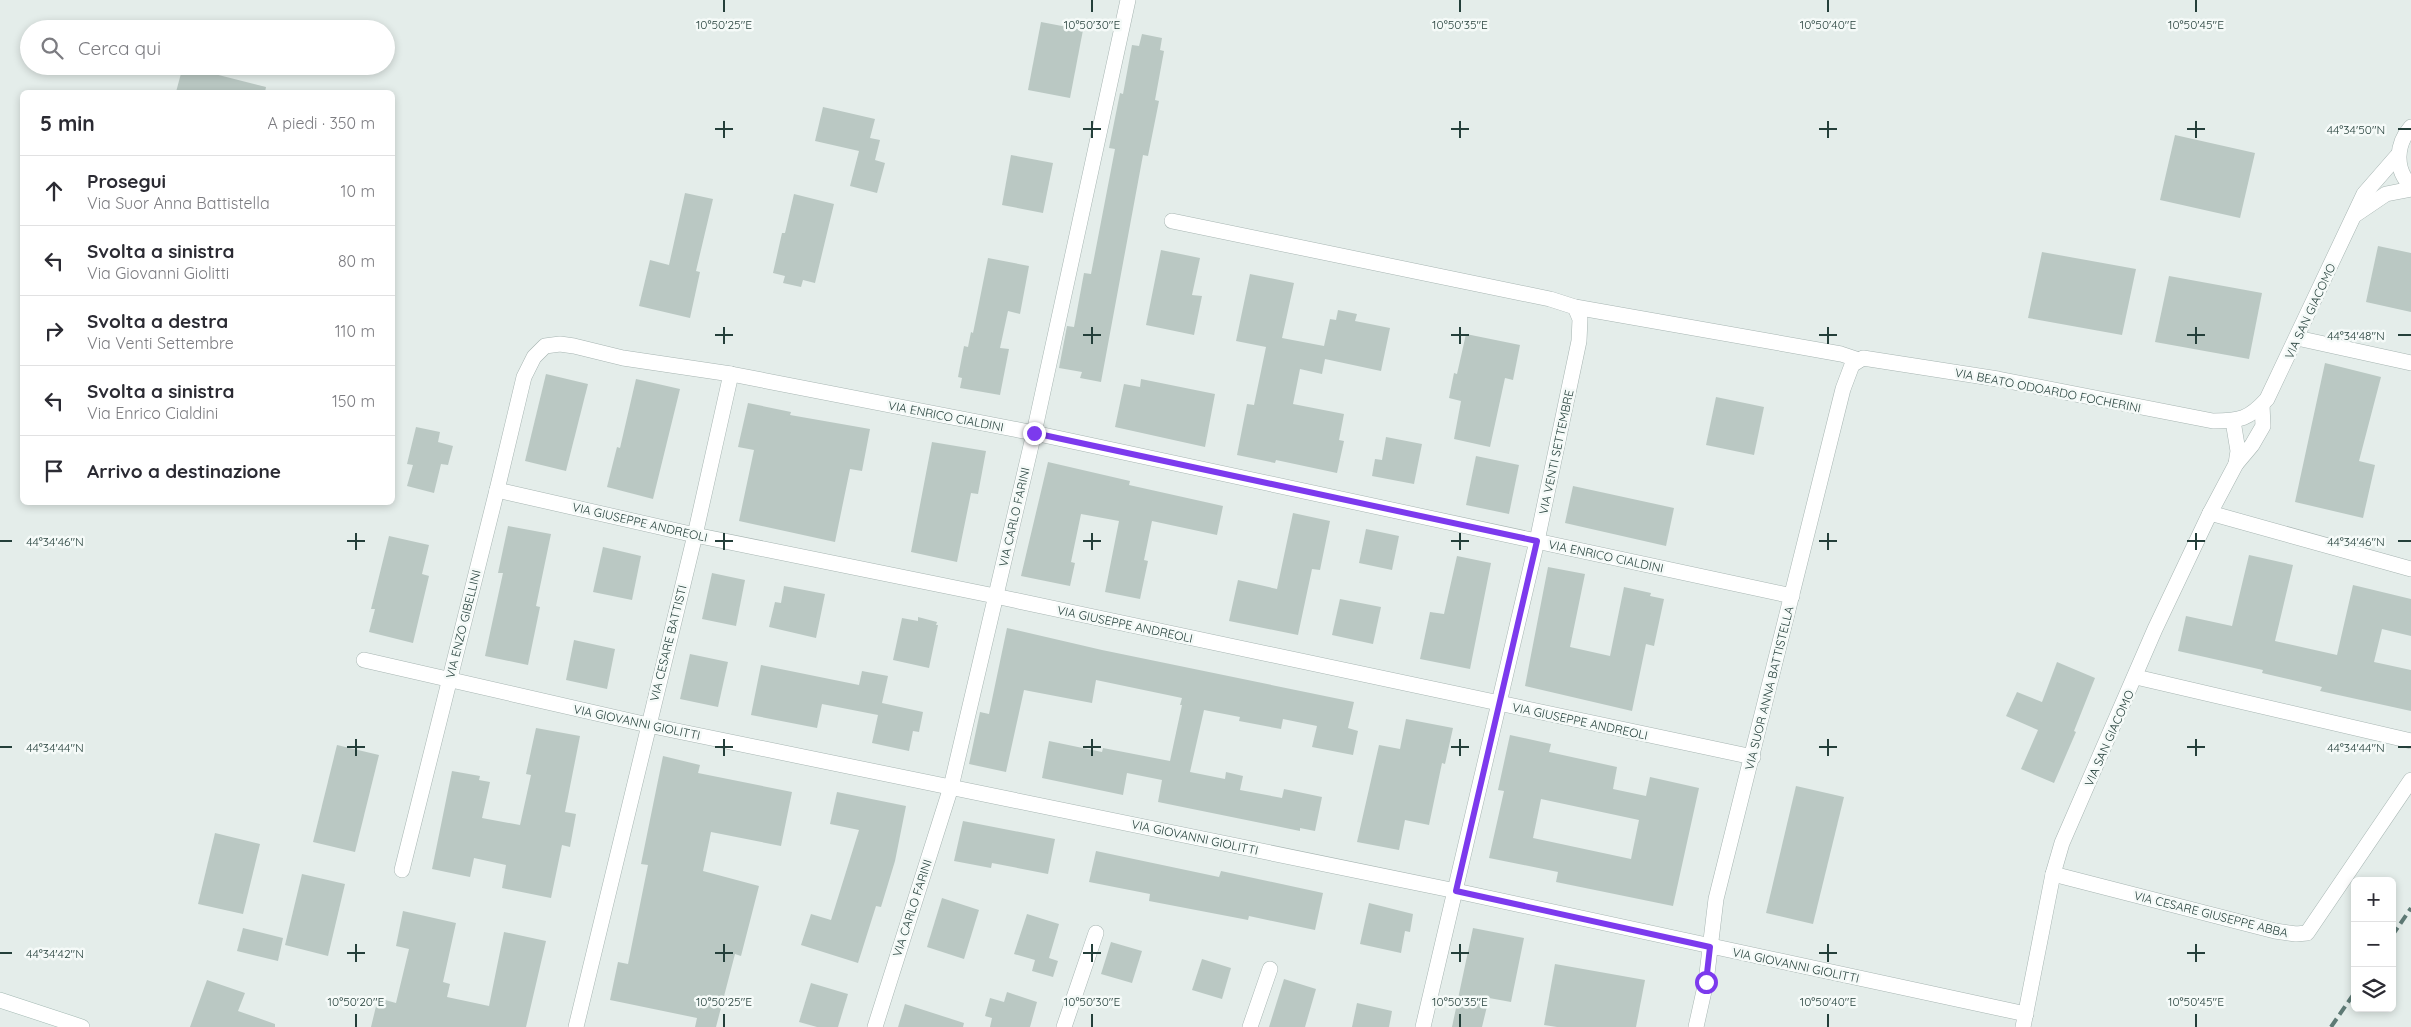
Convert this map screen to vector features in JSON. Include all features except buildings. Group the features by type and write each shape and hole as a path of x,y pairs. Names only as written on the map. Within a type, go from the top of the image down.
{"street":[{"name":"VIA CARLO FARINI","path":"875,1027 951,787 1034,433 1128,0"},
{"name":"VIA SAN GIACOMO","path":"2236,464 2238,451 2233,421 2241,420 2268,399 2364,194 2398,155 2400,144 2411,127"},
{"path":"2355,214 2386,194 2411,187 2402,173 2398,155"},
{"path":"1172,221 1550,299 1575,307"},
{"name":"VIA BEATO ODOARDO FOCHERINI","path":"1575,307 1861,359 1998,379 2213,421 2233,421"},
{"name":"VIA VENTI SETTEMBRE","path":"1423,1027 1537,541 1579,341 1580,319 1575,307"},
{"path":"2297,338 2411,363"},
{"name":"VIA ENRICO CIALDINI","path":"524,377 534,357 545,346 560,344 574,346 623,358 731,374 1034,433 1792,596"},
{"name":"VIA SUOR ANNA BATTISTELLA","path":"1696,1027 1706,982 1716,899 1848,372 1861,359"},
{"name":"VIA CESARE BATTISTI","path":"576,1027 695,535 731,374"},
{"name":"VIA ENZO GIBELLINI","path":"402,870 524,377"},
{"name":"VIA SAN GIACOMO","path":"2025,1020 2053,874 2062,843 2136,677 2155,629 2210,513 2236,464 2252,445 2263,426 2262,405"},
{"name":"VIA GIUSEPPE ANDREOLI","path":"497,490 695,535 995,596 1753,757"},
{"path":"2210,513 2411,569"},
{"name":"VIA GIOVANNI GIOLITTI","path":"364,660 448,681 648,725 1456,891 1710,947 2025,1020"},
{"path":"2136,677 2411,741"},
{"name":"VIA CESARE GIUSEPPE ABBA","path":"2053,874 2275,931 2296,934 2307,933 2411,780"},
{"path":"1064,1027 1096,933"},
{"path":"1250,1027 1270,968"},
{"path":"0,1000 82,1027"}],"railway":[{"path":"2396,930 2411,908"},
{"path":"2331,1027 2351,998"}],"route":[{"path":"1034,433 1537,541 1456,891 1710,947 1706,982"}]}
